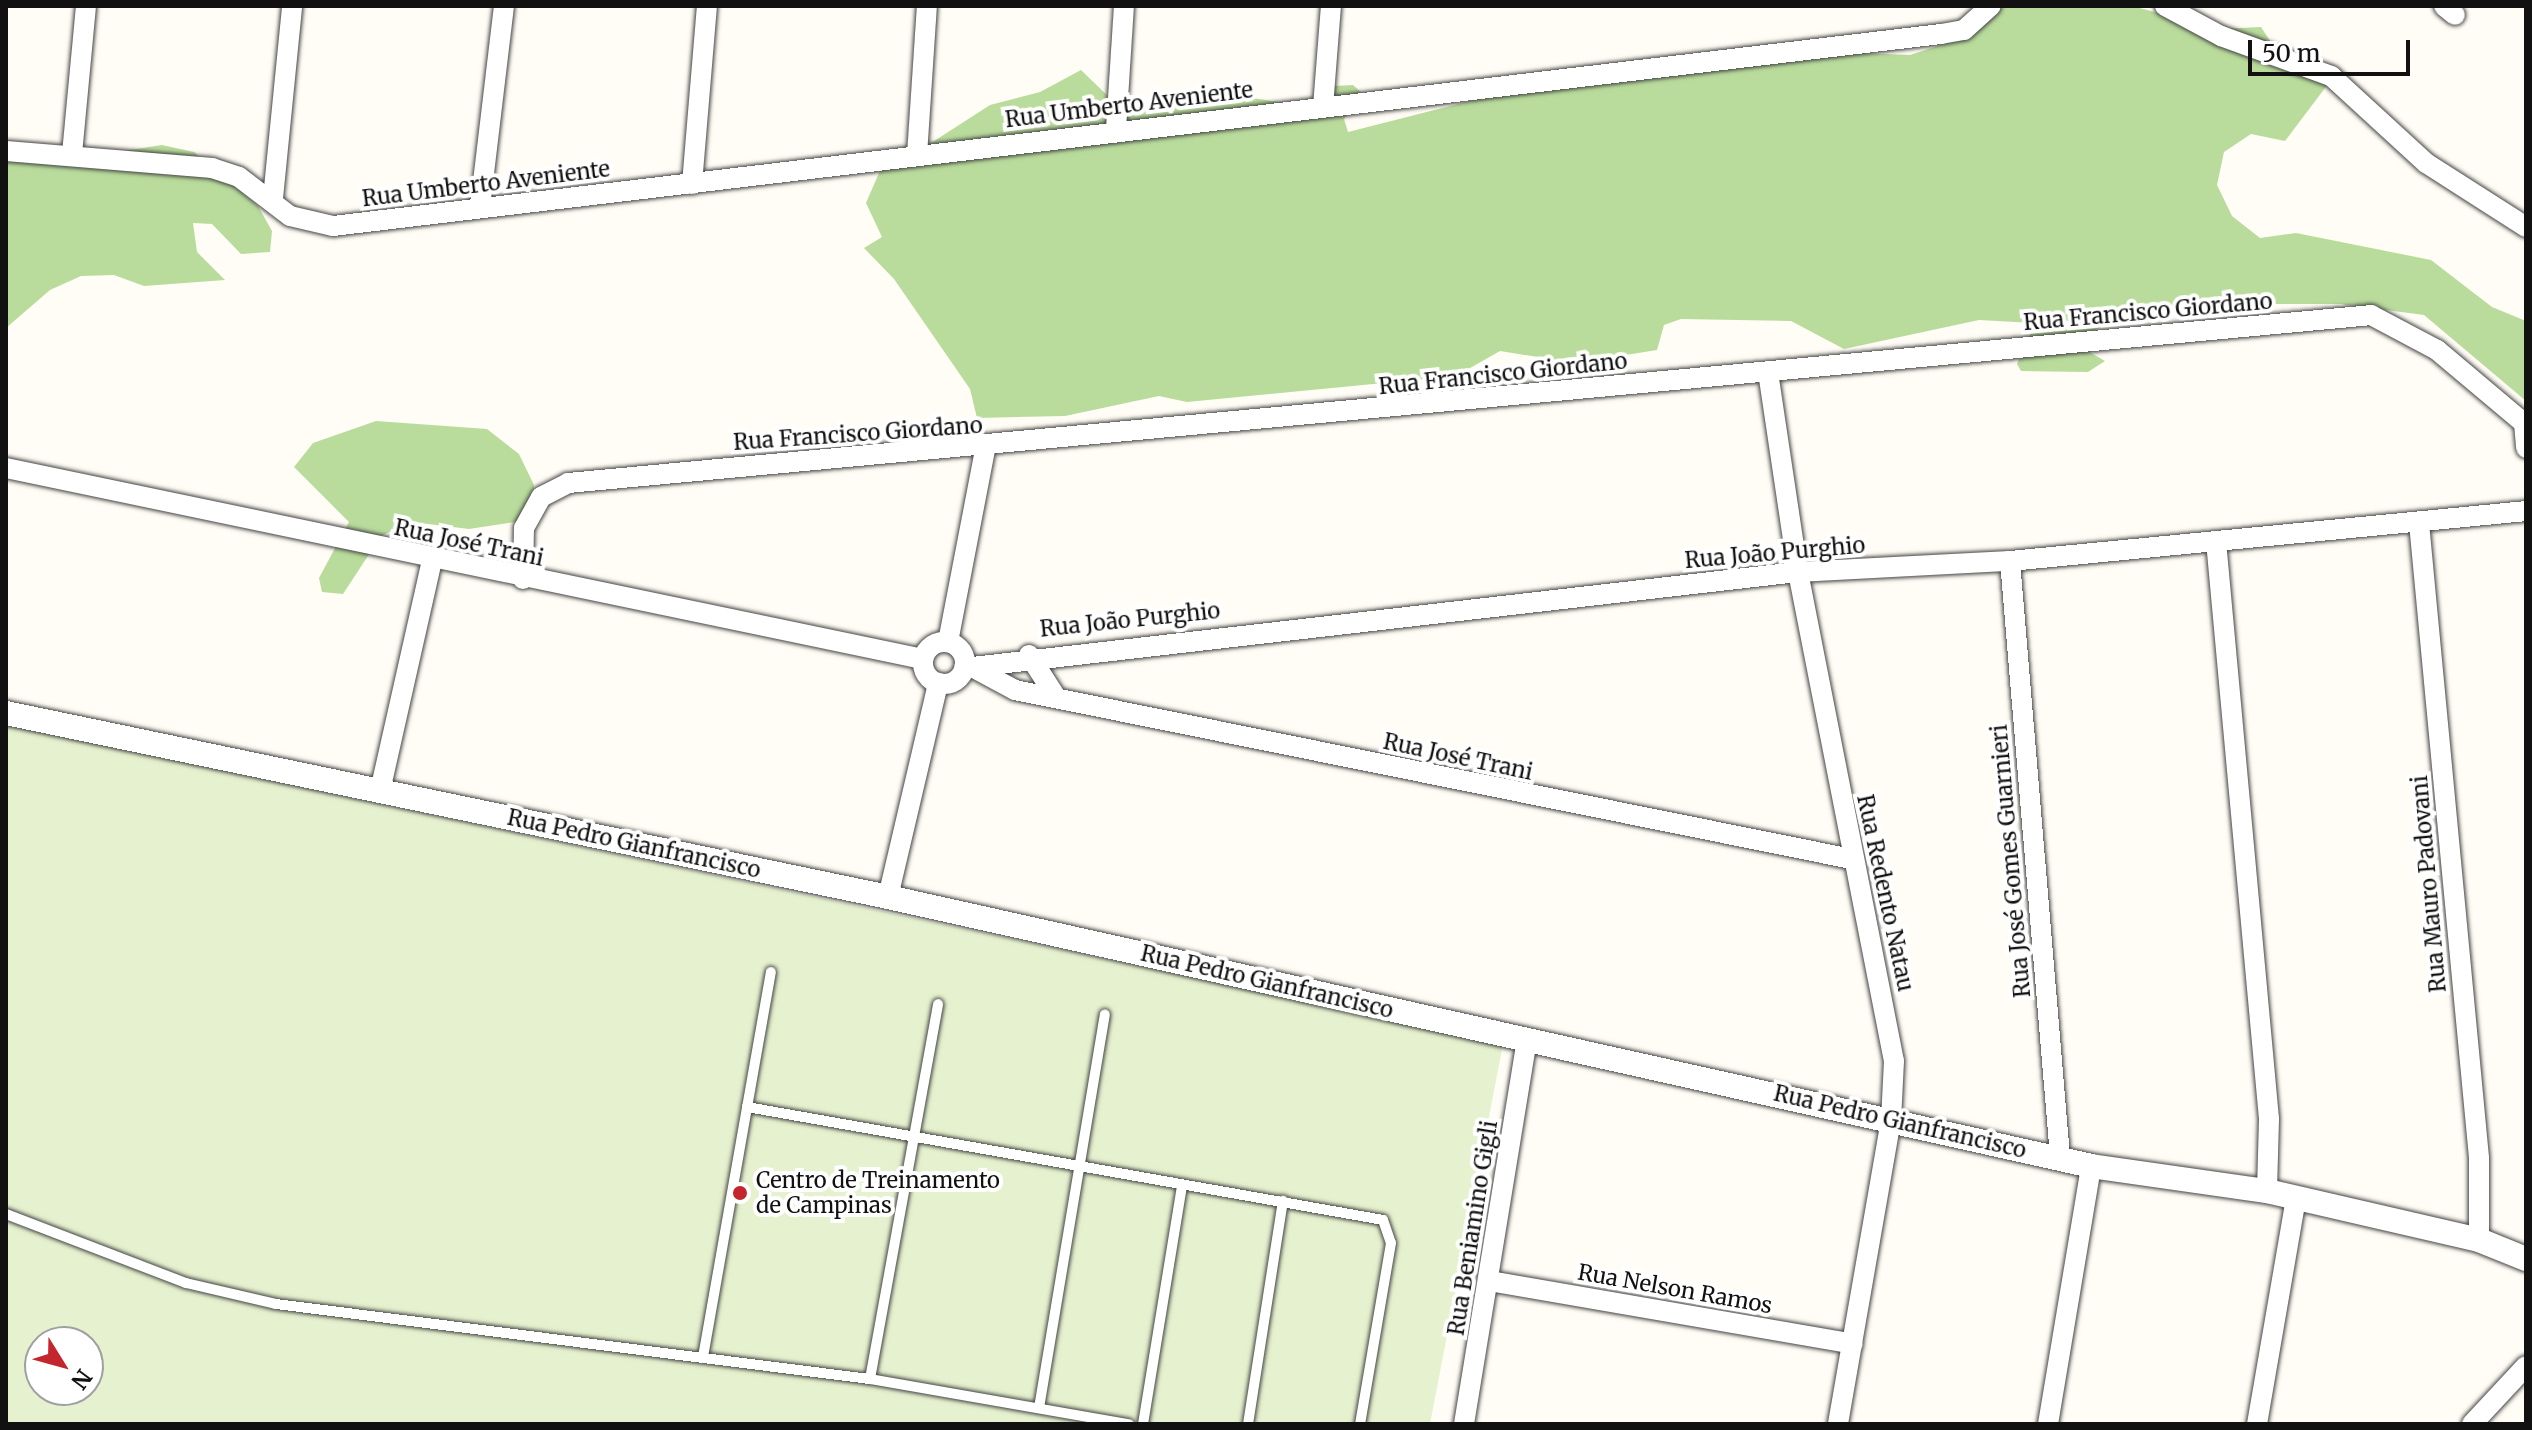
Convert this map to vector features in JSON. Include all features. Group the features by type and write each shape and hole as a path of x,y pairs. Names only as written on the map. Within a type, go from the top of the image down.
{"street":[{"path":"72,154 86,6"},
{"path":"273,198 292,6"},
{"path":"480,207 504,6"},
{"path":"692,184 707,6"},
{"path":"917,155 927,6"},
{"path":"1116,129 1124,6"},
{"path":"1323,107 1331,6"},
{"name":"Rua Umberto Aveniente","path":"6,151 72,154 212,168 273,198 290,216 333,226 692,184 1116,129 1941,34 1964,30 1991,6"},
{"path":"2165,6 2221,36 2331,76 2439,172 2526,227"},
{"name":"Rua Francisco Giordano","path":"523,579 524,528 541,497 568,483 985,449 2371,315 2437,350 2525,424 2526,448"},
{"name":"Rua Redento Natau","path":"1768,372 1798,572 1894,1061 1891,1120 1838,1424"},
{"path":"938,683 951,682 961,657 985,449"},
{"name":"Rua José Trani","path":"6,468 523,579 923,659"},
{"name":"Rua João Purghio","path":"961,657 1029,655 1798,572 2010,561 2526,511"},
{"name":"Rua Mauro Padovani","path":"2419,523 2479,1158 2479,1240"},
{"path":"2216,541 2269,1119 2267,1191"},
{"path":"380,791 432,560"},
{"name":"Rua José Gomes Guarnieri","path":"2010,561 2060,1157"},
{"path":"888,897 938,683 923,659 933,645 961,657"},
{"path":"1029,655 1056,697"},
{"name":"Rua José Trani","path":"961,657 1015,690 1852,859"},
{"name":"Rua Pedro Gianfrancisco","path":"6,713 888,897 2091,1166 2267,1191 2479,1240 2526,1259"},
{"name":"Rua Beniamino Gigli","path":"1464,1424 1490,1281 1527,1040"},
{"path":"2048,1424 2091,1166"},
{"path":"2257,1424 2296,1198"},
{"name":"Rua Nelson Ramos","path":"1490,1281 1853,1344"},
{"path":"2472,1424 2526,1366"}],"lane":[{"path":"703,1357 771,972"},
{"path":"870,1379 938,1004"},
{"path":"1039,1408 1105,1014"},
{"path":"747,1107 1182,1186 1283,1201 1390,1226 1360,1424"},
{"path":"1143,1424 1182,1186"},
{"path":"1248,1424 1283,1201"},
{"path":"6,1214 186,1283 276,1304 870,1379 1129,1424"}],"green space":[{"path":"2000,6 2132,6 2219,29 2261,27 2287,67 2328,84 2285,141 2251,134 2224,152 2217,185 2232,216 2260,238 2296,233 2431,260 2492,307 2526,321 2526,401 2424,315 2340,304 2211,304 2113,321 2072,342 2105,361 2088,372 2021,371 2017,364 2035,323 1979,320 1844,349 1791,321 1681,319 1664,325 1657,350 1575,363 1500,351 1456,376 1187,402 1159,396 1065,416 977,418 970,389 894,279 864,248 882,237 866,203 885,159 914,154 990,105 1040,92 1081,70 1111,99 1148,109 1246,97 1304,106 1334,86 1353,85 1364,95 1344,119 1348,132 1592,70 1785,50 1910,55 1959,39"},
{"path":"6,143 123,151 162,145 194,152 258,206 272,231 270,252 241,254 212,224 193,223 197,252 225,280 144,286 114,275 81,276 50,290 6,328"},
{"path":"376,421 487,429 519,454 534,485 534,519 469,529 412,522 381,536 343,594 322,592 319,578 349,522 294,467 313,443"},
{"name":"Centro de Treinamento de Campinas","path":"6,724 1503,1044 1430,1424 6,1424"}],"place":[{"name":"Centro de Treinamento de Campinas","path":"740,1193"}]}
